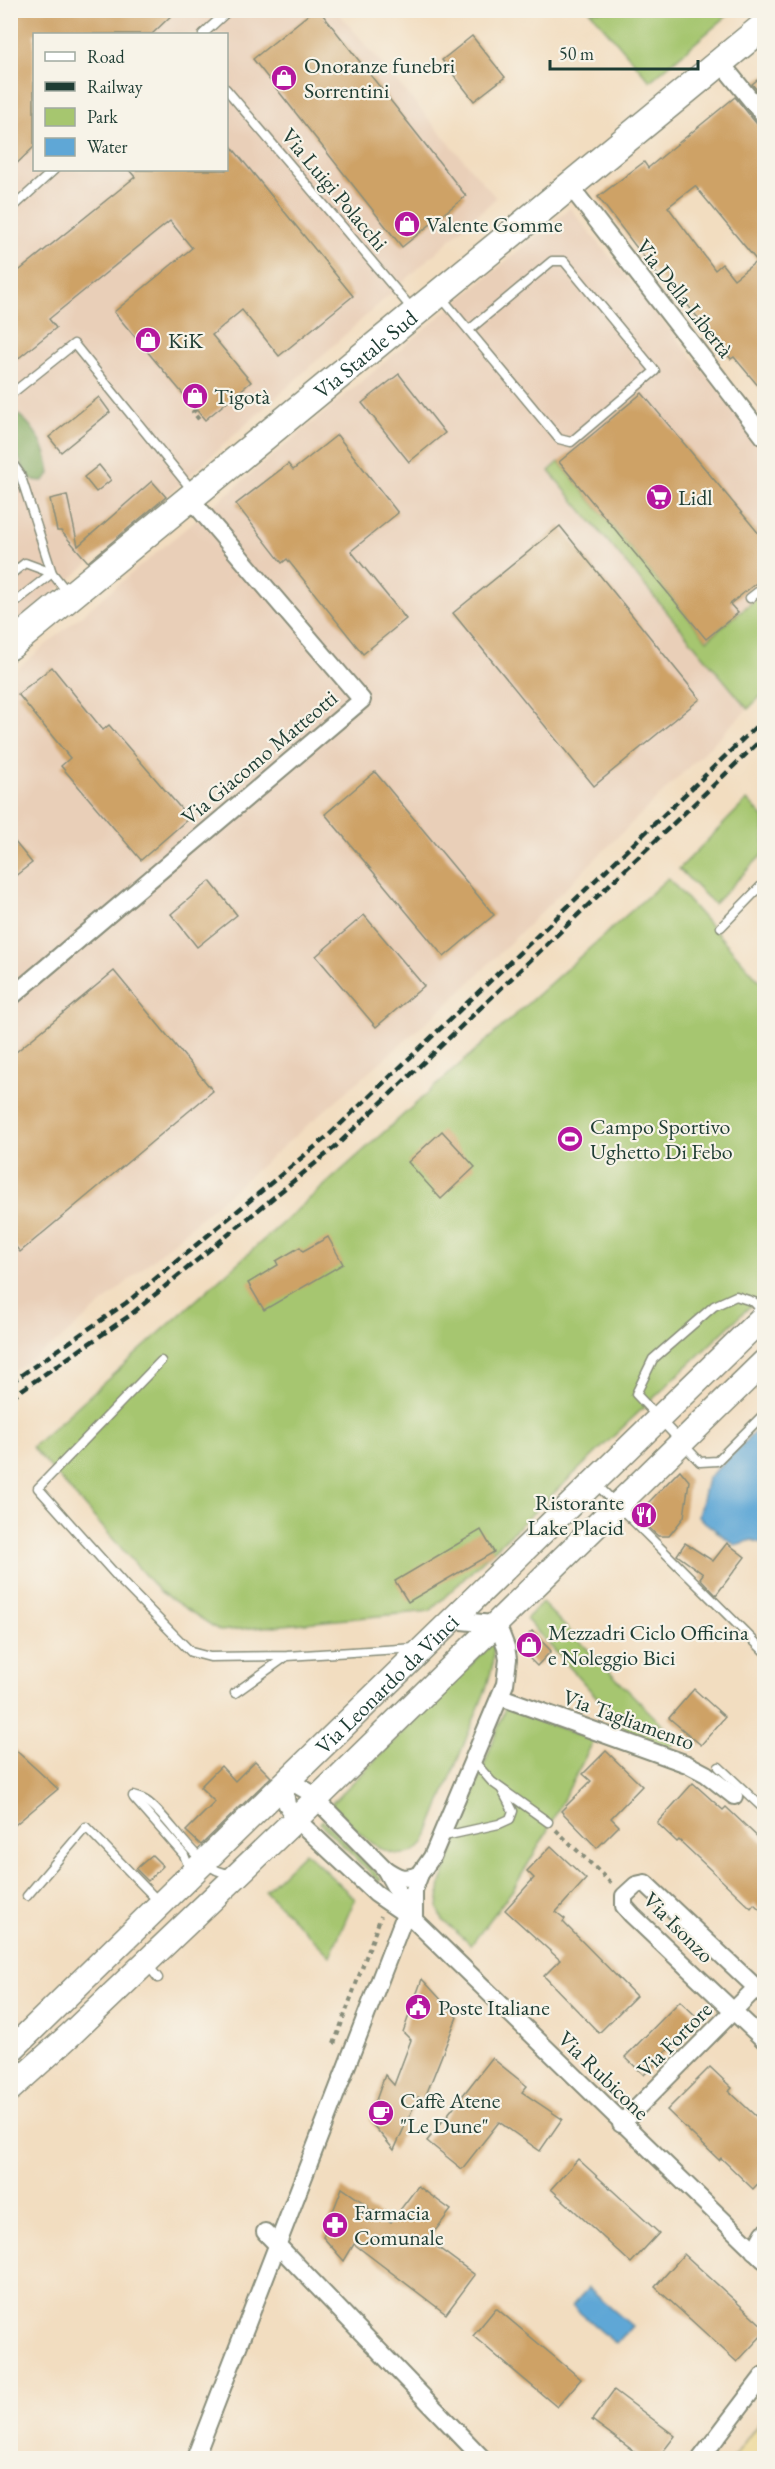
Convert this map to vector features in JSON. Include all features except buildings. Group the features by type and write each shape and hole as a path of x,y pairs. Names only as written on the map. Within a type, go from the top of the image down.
{"main road":[{"name":"Via Statale Sud","path":"10,646 765,26"}],"street":[{"path":"721,63 765,116"},
{"name":"Via Della Libertà","path":"570,186 765,437"},
{"name":"Via Giacomo Matteotti","path":"10,998 362,700 192,495"},
{"name":"Via Leonardo da Vinci","path":"10,2051 422,1648 763,1321"},
{"name":"Via Leonardo da Vinci","path":"10,2089 152,1970 242,1870 765,1362"},
{"path":"195,2458 277,2245 410,1917 414,1890 420,1874 432,1857 472,1758 501,1696 508,1659 501,1634 493,1624 451,1620"},
{"path":"422,1648 435,1651 442,1659 443,1666 438,1679"},
{"name":"Via Tagliamento","path":"501,1696 687,1764 706,1774 734,1796"},
{"name":"Via Rubicone","path":"410,1917 385,1869 317,1798 302,1787 284,1785 287,1804 296,1819 376,1894 410,1917 759,2256"},
{"name":"Via Rubicone","path":"385,1869 404,1879 420,1874"},
{"path":"152,1970 139,1954 139,1941 180,1899 192,1874"},
{"name":"Via Isonzo","path":"733,2011 760,1992 645,1883 636,1885 624,1896 624,1906 733,2011 765,2040"},
{"name":"Via Fortore","path":"621,2124 733,2011"},
{"path":"264,2232 482,2458"},
{"path":"759,2256 765,2233"},
{"path":"701,2458 765,2375"}],"lane":[{"path":"203,33 229,10"},
{"name":"Via Luigi Polacchi","path":"228,91 416,312"},
{"path":"10,210 53,171"},
{"path":"438,294 559,439 571,442 655,372 564,261 552,261 469,330"},
{"path":"10,395 74,344 192,495"},
{"path":"10,460 20,474 52,573 71,596"},
{"path":"10,575 25,564 52,573"},
{"path":"10,606 52,573"},
{"path":"750,598 765,587"},
{"path":"721,927 765,883"},
{"path":"763,1321 754,1302 736,1296 714,1306 653,1359 636,1394 700,1462 717,1461 765,1414"},
{"path":"161,1361 38,1488 105,1562 191,1652 210,1657 287,1656 422,1648"},
{"path":"595,1482 765,1651"},
{"path":"235,1693 272,1664 287,1656"},
{"path":"440,1837 499,1824 510,1819 513,1811 501,1790 472,1758"},
{"path":"719,1767 765,1809"},
{"path":"501,1790 548,1822"},
{"path":"192,1874 146,1801 131,1795 187,1860 192,1874"},
{"path":"27,1896 86,1827 161,1905"},
{"path":"192,1874 225,1874 242,1870"}],"path":[{"path":"196,409 193,412 201,422"},
{"path":"548,1822 624,1896"}],"shaded area":[{"path":"11,11 337,11 496,198 166,497 11,630"},
{"path":"570,208 764,445 764,693 453,999 60,1340 11,1373 11,674"}],"green space":[{"path":"590,11 733,11 650,81"},
{"path":"19,415 31,426 44,449 50,474 43,481 32,480 11,442 11,417"},
{"path":"559,462 707,640 764,592 764,693 748,709 549,471"},
{"path":"747,800 764,818 764,853 714,904 679,869"},
{"name":"Campo Sportivo Ughetto Di Febo","path":"668,878 764,986 764,1293 430,1611 220,1631 159,1591 32,1447"},
{"path":"542,1603 677,1740 665,1753 639,1744 526,1619"},
{"path":"494,1642 492,1668 486,1689 424,1844 412,1852 399,1854 386,1851 373,1844 331,1804"},
{"path":"505,1708 594,1740 544,1837 514,1888 471,1945 443,1920 438,1908 441,1883"},
{"path":"323,1820 381,1878 379,1882 320,1823"},
{"path":"305,1852 355,1899 330,1956 265,1891"}],"sand":[{"path":"764,2415 764,2458 732,2458 736,2454"}],"water":[{"path":"764,1423 764,1544 752,1540 735,1545 698,1517 707,1479"},
{"path":"588,2288 632,2326 616,2344 572,2306"}],"railway":[{"path":"10,1383 126,1303 328,1136 764,719"},
{"path":"10,1398 129,1316 335,1147 764,737"}],"place":[{"name":"Onoranze funebri Sorrentini","path":"284,78"},
{"name":"Valente Gomme","path":"407,224"},
{"name":"KiK","path":"148,340"},
{"name":"Tigotà","path":"195,396"},
{"name":"Lidl","path":"659,497"},
{"name":"Campo Sportivo Ughetto Di Febo","path":"570,1139"},
{"name":"Ristorante Lake Placid","path":"644,1515"},
{"name":"Mezzadri Ciclo Officina e Noleggio Bici","path":"529,1645"},
{"name":"Poste Italiane","path":"418,2007"},
{"name":"Caffè Atene \"Le Dune\"","path":"381,2113"},
{"name":"Farmacia Comunale","path":"335,2225"}]}
